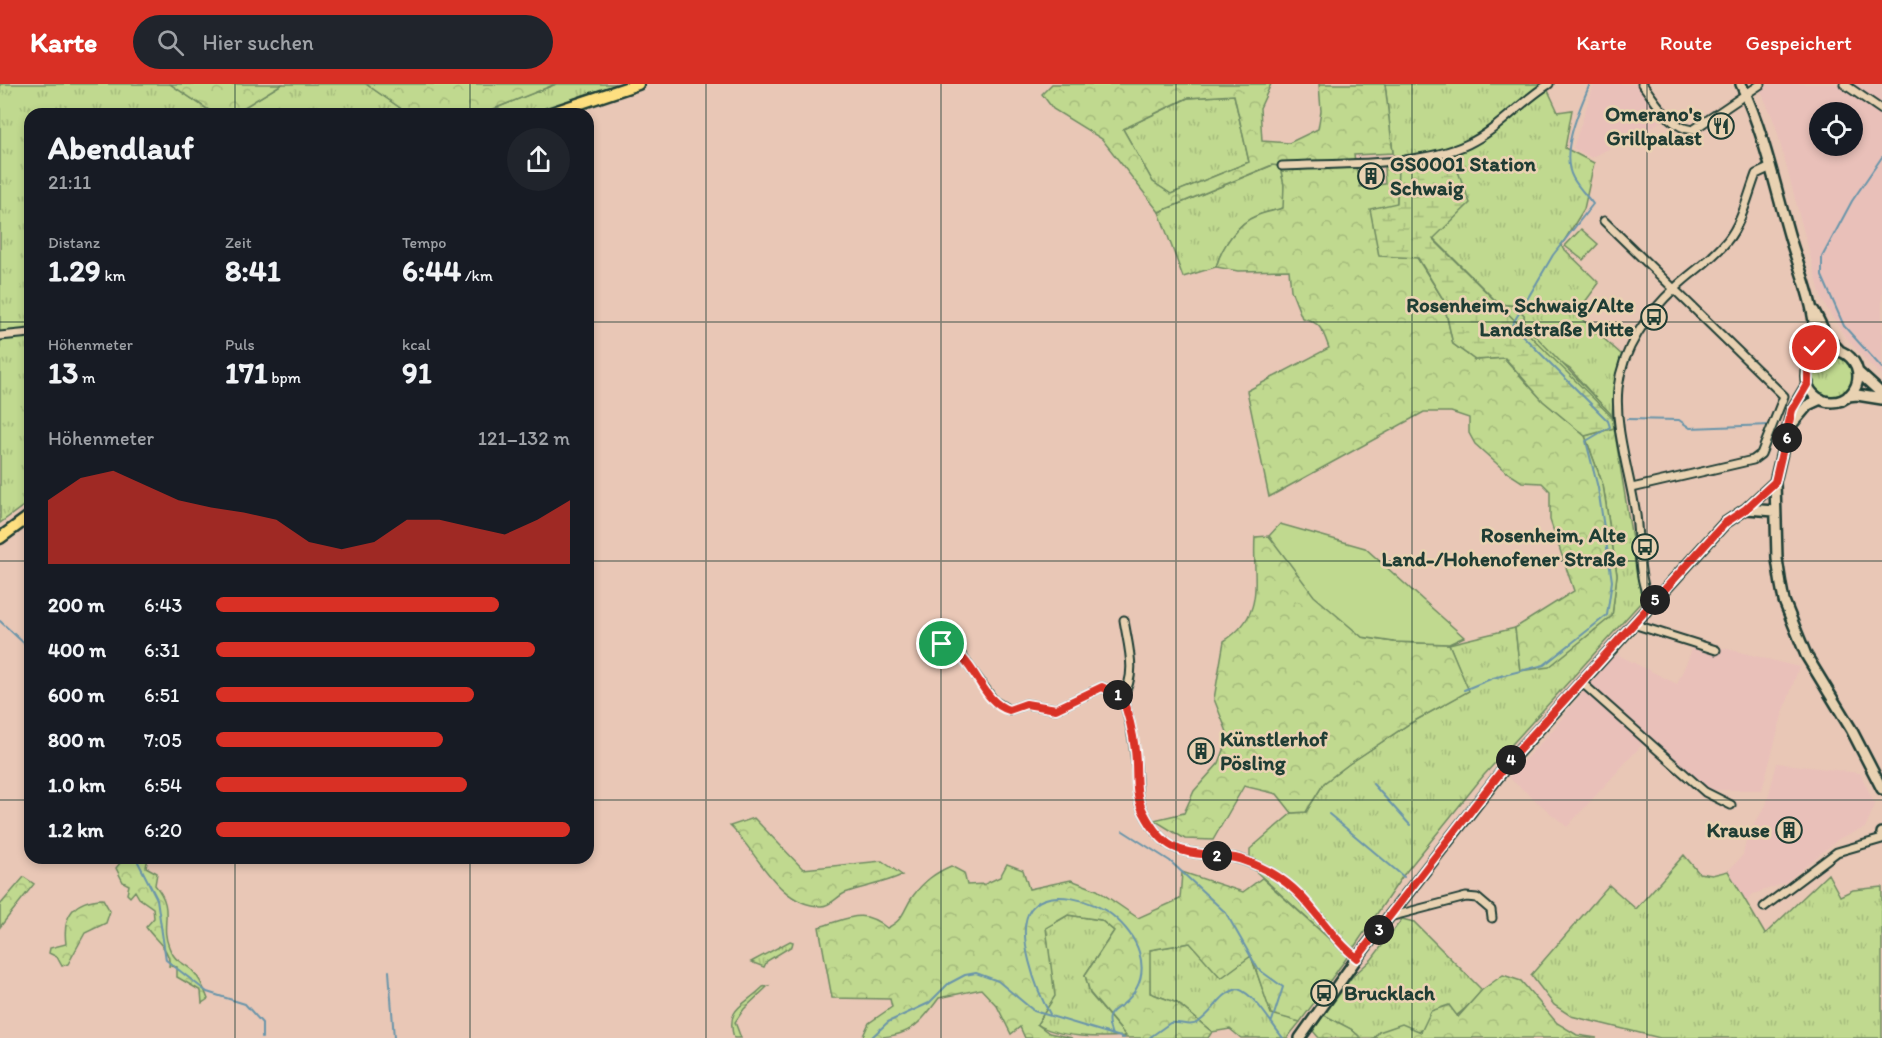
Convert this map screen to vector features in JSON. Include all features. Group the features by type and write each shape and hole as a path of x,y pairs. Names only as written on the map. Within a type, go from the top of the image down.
{"highway":[{"path":"566,108 638,84"},
{"path":"0,538 24,520"}],"main road":[{"path":"1741,84 1771,167 1807,294 1816,340 1813,359 1808,366 1808,383 1792,410 1775,482 1781,585 1794,629 1882,789"},
{"path":"1807,294 1827,338 1840,351 1849,356 1858,372 1882,394"},
{"path":"1813,359 1830,350 1840,351"},
{"path":"1848,396 1858,381 1858,372"},
{"path":"1808,383 1821,399 1830,402 1857,395 1882,399"},
{"path":"1789,429 1799,414 1821,399"},
{"path":"1300,1038 1357,958 1510,760 1725,523 1746,509 1775,482"},
{"path":"1746,509 1775,512"}],"street":[{"path":"1282,166 1408,159 1442,154 1470,144 1549,84"},
{"path":"1642,84 1681,129 1693,130 1761,84"},
{"path":"1844,84 1882,110"},
{"path":"1652,603 1644,588 1632,488 1619,408 1621,370 1636,334 1675,288 1718,253 1729,239 1756,174 1771,167"},
{"path":"1604,221 1784,396 1761,454 1753,460 1632,488"},
{"path":"0,336 24,334"},
{"path":"1122,697 1129,687 1131,666 1124,620"},
{"path":"1633,624 1716,650"},
{"path":"942,644 959,652 994,701 1009,710 1026,704 1056,709 1102,687 1122,697 1128,712 1135,748 1136,795 1154,831 1164,842 1184,853 1238,859 1280,878 1302,896 1321,921 1357,958"},
{"path":"1581,682 1705,792 1731,804"},
{"path":"1764,907 1837,852 1882,839"},
{"path":"1389,917 1466,897 1477,898 1491,910 1492,918"}],"shaded area":[{"path":"1594,84 1637,84 1665,119 1624,144 1617,144 1592,158 1573,148"},
{"path":"1758,84 1882,84 1882,375 1843,334 1822,300 1775,124"},
{"path":"1696,641 1799,667 1781,719 1762,790 1711,790 1649,737 1567,827 1508,777 1550,733 1614,653 1677,684"},
{"path":"1777,763 1860,773 1875,805 1865,828 1840,838 1785,883 1753,894 1745,904 1728,871 1743,855 1747,836 1766,805"}],"green space":[{"path":"0,84 170,84 205,108 24,108 24,505 0,523"},
{"path":"170,84 282,84 243,108 206,108"},
{"path":"282,84 366,84 400,108 243,108"},
{"path":"366,84 556,84 496,108 400,108"},
{"path":"556,84 622,84 583,95 549,108 496,108"},
{"path":"1052,84 1271,84 1260,108 1262,141 1289,143 1318,129 1321,111 1319,84 1385,84 1393,153 1354,155 1360,187 1385,184 1384,167 1398,165 1397,203 1417,258 1443,299 1453,344 1475,360 1504,358 1543,401 1585,436 1603,485 1617,575 1612,616 1549,667 1520,671 1515,628 1574,591 1550,520 1550,491 1542,483 1522,482 1505,471 1475,444 1469,433 1469,418 1451,412 1424,412 1269,497 1247,391 1329,348 1320,328 1313,322 1302,318 1291,290 1289,270 1238,271 1216,267 1226,245 1242,224 1259,215 1283,208 1284,185 1280,166 1272,165 1159,212 1102,139 1053,109 1042,94","holes":["1234,95 1249,162 1171,194 1153,182 1123,129 1187,98"]},
{"path":"1385,84 1545,84 1558,112 1572,110 1565,148 1594,163 1584,209 1561,246 1599,283 1576,314 1622,355 1614,386 1612,417 1570,369 1556,360 1524,324 1524,315 1516,306 1499,304 1433,238 1454,161 1398,165 1393,153"},
{"path":"1234,95 1249,162 1171,194 1153,182 1123,129 1188,98"},
{"path":"1454,161 1470,203 1433,239 1612,417 1614,428 1585,436 1543,401 1505,358 1475,360 1453,344 1443,299 1418,258 1379,256 1370,209 1397,203 1398,165"},
{"path":"1273,165 1280,166 1284,185 1284,208 1249,219 1236,230 1222,252 1216,267 1183,277 1159,212"},
{"path":"1581,229 1598,244 1583,260 1565,246"},
{"path":"1499,304 1516,306 1524,315 1524,324 1610,413 1612,417 1609,423"},
{"path":"1832,356 1846,362 1852,376 1846,390 1832,396 1818,390 1812,376 1818,362"},
{"path":"1614,428 1642,601 1484,775 1402,877 1348,956 1250,866 1250,849 1292,813 1306,812 1324,783 1349,764 1409,724 1468,691 1449,644 1515,628 1520,671 1612,616 1617,574 1603,485 1585,436"},
{"path":"1280,524 1365,548 1464,637 1449,644 1394,642 1362,637 1314,596 1269,536"},
{"path":"1269,536 1362,637 1394,642 1449,644 1469,691 1409,724 1349,764 1324,783 1306,812 1292,813 1277,794 1244,786 1213,840 1185,839 1154,820 1184,813 1194,791 1219,763 1229,737 1214,699 1224,641 1238,631 1252,608 1255,582 1255,537"},
{"path":"754,818 803,869 882,861 902,875 845,893 825,906 806,904 792,897 780,887 730,826"},
{"path":"1684,855 1699,873 1712,875 1728,871 1765,934 1828,874 1840,896 1853,890 1882,887 1882,1038 1660,1038 1571,1016 1554,1005 1531,975 1609,885 1636,909"},
{"path":"119,864 147,864 146,867 157,873 155,885 165,902 166,938 169,947 175,958 192,970 200,980 208,999 202,1003 201,991 177,977 177,967 169,966 168,955 146,927 154,918 153,908 139,898 135,891 130,897 127,894 129,885 123,882 116,868"},
{"path":"1007,864 1023,870 1029,889 1071,880 1097,890 1138,918 1180,899 1182,872 1243,892 1262,878 1348,956 1300,1022 1271,1014 1251,956 1221,978 1190,943 1150,950 1150,993 1177,1003 1212,1032 1208,1038 1121,1038 1126,1036 1090,993 1085,975 1114,931 1101,920 1068,915 1046,928 1055,996 1037,1024 1049,1033 1072,1038 1025,1038 1020,1027 1011,1034 997,1006 981,989 939,998 923,1018 899,1034 862,1038 869,1023 892,1007 890,999 832,998 819,927 862,916 887,928 900,918 921,886 951,866 964,873 967,885 985,884 1000,877"},
{"path":"24,877 34,884 0,927 0,905"},
{"path":"103,899 110,911 106,923 85,933 68,964 62,966 57,957 49,953 50,948 66,944 68,917 77,906 84,902"},
{"path":"1068,915 1101,920 1114,931 1085,975 1090,994 1126,1036 1093,1037 1068,1034 1046,1029 1037,1024 1054,996 1046,928"},
{"path":"1402,919 1414,922 1482,990 1459,1014 1437,1026 1425,1030 1379,1032 1374,1038 1361,1038 1351,1029 1324,1015 1352,977 1372,959"},
{"path":"790,941 793,942 792,946 767,961 764,967 751,962"},
{"path":"1190,943 1251,956 1271,1013 1300,1022 1287,1038 1241,1038 1230,1029 1212,1032 1177,1003 1150,993 1149,950"},
{"path":"1503,975 1521,981 1557,1023 1577,1035 1597,1038 1374,1038 1379,1032 1402,1024 1421,1032 1431,1011 1449,1005 1458,1017 1482,990"},
{"path":"768,986 744,1009 735,1022 741,1038 734,1038 732,1020 734,1013 763,987"},
{"path":"1324,1015 1351,1029 1361,1038 1319,1038 1313,1031"}],"waterway":[{"path":"1464,690 1493,678 1544,665 1607,615 1612,581 1598,488 1586,441 1610,427 1608,421 1512,325 1553,255 1593,204 1573,178 1568,156 1573,131 1590,84"},
{"path":"1882,157 1852,201 1822,257 1822,276 1844,326 1882,368"},
{"path":"1627,419 1679,420 1690,428 1770,425"},
{"path":"0,621 24,643"},
{"path":"1373,784 1410,825"},
{"path":"1329,814 1404,877"},
{"path":"1123,831 1170,861 1226,913 1258,969 1283,987 1272,1021"},
{"path":"139,864 157,899 166,960 207,992 245,1004 262,1023 262,1038"},
{"path":"1050,1014 1029,962 1025,932 1026,919 1031,909 1039,902 1049,898 1072,898 1094,905 1112,915 1128,932 1139,952 1142,968 1140,981 1128,1000 1113,1011 1109,1017 1112,1035"},
{"path":"389,971 394,1038"},
{"path":"871,1038 888,1022 929,1003 948,984 965,975 976,973 998,981 1034,1011 1124,1038"},
{"path":"1149,1038 1170,1023 1195,1024 1204,1018 1221,999 1231,991 1238,989 1257,1003 1283,1038"}],"place":[{"name":"Omerano's Grillpalast","path":"1721,126"},
{"name":"GS0001 Station Schwaig","path":"1371,176"},
{"name":"Rosenheim, Schwaig/Alte Landstraße Mitte","path":"1654,317"},
{"name":"Rosenheim, Alte Land-/Hohenofener Straße","path":"1645,547"},
{"name":"Künstlerhof Pösling","path":"1201,751"},
{"name":"Krause","path":"1789,830"},
{"name":"Brucklach","path":"1324,993"}],"route":[{"path":"942,644 959,652 1001,708 1009,710 1026,704 1049,710 1056,709 1102,687 1122,697 1128,712 1135,748 1136,795 1154,831 1164,842 1184,853 1238,859 1280,878 1302,896 1321,921 1357,958 1510,760 1725,523 1735,514 1746,509 1775,482 1786,445 1792,410 1808,383 1808,366 1813,359 1815,348"}]}
